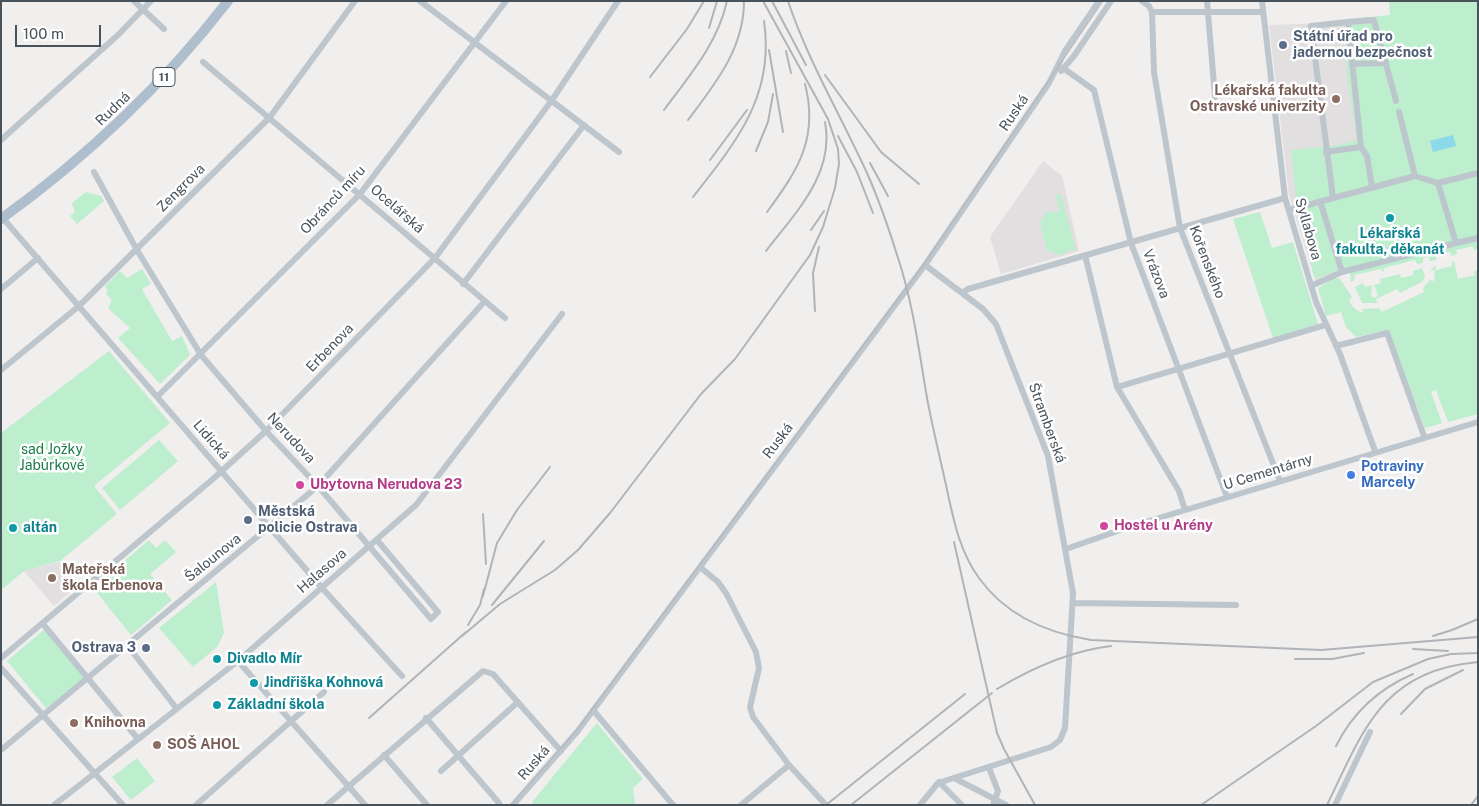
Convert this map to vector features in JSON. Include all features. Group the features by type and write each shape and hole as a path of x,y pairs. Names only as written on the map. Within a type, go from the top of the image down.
{"main road":[{"name":"Rudná","path":"2,218 53,180 121,121 188,51 228,1"}],"street":[{"path":"134,1 164,29"},
{"path":"1,140 152,1"},
{"name":"Zengrova","path":"1,370 79,306 270,117 355,1"},
{"path":"420,1 619,152"},
{"name":"Obránců míru","path":"156,397 201,355 360,194 506,1"},
{"name":"Ruská","path":"513,805 561,751 593,710 925,265 1049,83 1065,51 1099,1"},
{"name":"Ruská","path":"1049,83 1074,56 1111,1"},
{"path":"1142,1 1149,6 1152,12 1263,12"},
{"path":"1207,1 1215,97"},
{"name":"Syllabova","path":"1262,1 1285,198 1325,325 1336,346 1375,452"},
{"name":"Erbenova","path":"1,658 43,624 266,431 435,258 552,100 614,2"},
{"name":"Kořenského","path":"1152,12 1154,72 1180,228 1280,481"},
{"path":"1333,198 1311,26 1374,20 1396,101"},
{"path":"1348,22 1362,147 1368,156 1372,187"},
{"name":"Ocelářská","path":"203,62 505,318"},
{"path":"1352,64 1386,63"},
{"name":"Vrázova","path":"1063,68 1094,90 1131,243 1227,497"},
{"path":"1399,112 1415,176"},
{"path":"463,284 584,125"},
{"path":"1326,152 1362,147"},
{"name":"Nerudova","path":"94,172 137,250 201,355 266,431 318,486 431,619 438,612 377,540"},
{"path":"1289,210 1415,176 1438,183 1478,173"},
{"path":"1438,183 1456,243"},
{"path":"962,293 1085,255 1285,198"},
{"path":"1320,201 1342,272"},
{"name":"Lidická","path":"2,218 322,588 402,676"},
{"path":"1312,286 1342,272 1478,238"},
{"path":"1085,255 1117,388 1179,491 1185,510"},
{"path":"1,289 38,258"},
{"name":"Štramberská","path":"925,265 987,313 1002,338 1048,456 1066,549 1073,603 1063,736 1053,746 989,768 939,782"},
{"name":"Šalounova","path":"1,750 318,486 485,301"},
{"name":"Halasova","path":"54,805 238,661 421,500 562,314"},
{"path":"1117,388 1325,325"},
{"path":"1336,346 1387,333 1424,436"},
{"name":"U Cementárny","path":"1066,549 1121,529 1424,436 1478,422"},
{"path":"700,567 718,582 726,593 756,652 759,668 750,708 753,717 789,764 826,805"},
{"path":"1073,603 1114,602 1236,605"},
{"path":"43,624 138,739"},
{"path":"127,646 177,709"},
{"path":"238,661 365,805"},
{"path":"1,668 123,805"},
{"path":"327,805 483,671 491,673 561,751"},
{"path":"196,805 324,692"},
{"path":"441,771 518,702"},
{"path":"593,710 673,805"},
{"path":"426,718 499,803"},
{"path":"1335,805 1370,732"},
{"path":"384,755 427,805"},
{"path":"741,805 789,764"},
{"path":"989,768 998,791 994,802"},
{"path":"954,778 994,802 1006,805"},
{"path":"920,805 939,782 962,805"}],"shaded area":[{"name":"Lékařská fakulta Ostravské univerzity","path":"1374,21 1478,238 1342,272 1316,283 1289,195 1269,25"},
{"path":"1043,161 1062,176 1079,251 1001,274 990,237"},
{"name":"Mateřská škola Erbenova","path":"59,562 79,585 54,606 24,571"}],"green space":[{"path":"1389,1 1478,1 1478,249 1474,250 1473,246 1456,250 1457,254 1452,256 1450,252 1436,255 1436,260 1430,261 1429,257 1423,258 1423,263 1417,264 1415,260 1384,268 1383,273 1381,269 1354,275 1355,280 1351,282 1349,266 1315,279 1298,214 1291,150 1339,145 1357,140 1347,76 1347,19 1390,15"},
{"path":"86,192 101,196 104,201 77,224 70,216 75,212 72,203"},
{"path":"1061,194 1076,250 1071,251 1070,249 1060,255 1054,254 1049,250 1047,252 1040,222 1046,213 1060,211 1056,195"},
{"path":"1260,212 1272,248 1293,242 1318,324 1273,338 1233,219"},
{"path":"1452,261 1454,261 1458,279 1475,275 1474,271 1478,270 1478,414 1448,422 1436,390 1431,392 1442,423 1425,428 1388,330 1356,337 1346,327 1341,312 1326,316 1318,288 1335,278 1340,279 1352,297 1349,300 1356,309 1362,313 1363,309 1379,308 1382,312 1424,292 1423,288 1430,280 1434,281 1435,270 1430,271 1435,265 1436,270 1452,266"},
{"path":"1422,268 1425,277 1422,282 1400,293 1397,289 1376,299 1377,303 1362,303 1355,287 1363,283 1365,287 1372,285 1371,295 1373,298 1378,296 1374,285 1381,283 1380,279 1400,274 1401,278 1413,275 1413,271"},
{"path":"142,269 151,284 142,289 172,341 182,336 190,355 160,384 118,338 130,328 108,308 112,300 106,294 108,291 105,286 120,271 127,278"},
{"name":"sad Jožky Jabůrkové","path":"109,351 170,423 94,486 117,514 60,561 24,571 1,590 1,433"},
{"path":"159,440 178,461 120,510 102,488"},
{"path":"149,540 156,548 165,540 176,552 150,574 172,600 131,635 93,588"},
{"path":"216,582 224,633 217,647 193,667 159,628"},
{"path":"45,629 85,678 46,708 7,661"},
{"path":"597,723 643,779 633,788 635,805 533,805 532,802"},
{"path":"137,758 155,781 131,800 112,777"}],"water":[{"path":"1453,135 1456,146 1433,152 1430,141"}],"tram line":[{"path":"511,805 576,731 924,264 1103,1"}],"railway":[{"path":"650,77 687,29 704,1"},
{"path":"709,28 717,1"},
{"path":"664,110 693,72 710,45 723,16 727,1"},
{"path":"688,120 726,65 739,35 744,1"},
{"path":"462,636 500,604 555,570 578,550 610,513 701,394 735,359 810,255 823,227 835,188 839,164 838,149 828,119 763,1"},
{"path":"772,1 806,65"},
{"path":"788,1 805,45 876,194 898,258 908,292 929,408 960,542 979,578 1002,603 1029,621 1043,627 1059,633 1091,640 1321,650 1478,637"},
{"path":"693,197 737,137 758,95 764,72 766,48 764,21"},
{"path":"769,50 783,132"},
{"path":"786,51 791,73"},
{"path":"825,75 881,152 919,184"},
{"path":"767,212 788,182 803,153 809,121 809,103 805,84"},
{"path":"756,151 768,122 773,94"},
{"path":"710,160 747,110"},
{"path":"766,251 800,207 818,176 824,159 827,141 825,122"},
{"path":"838,136 857,172 873,213"},
{"path":"870,163 888,196"},
{"path":"811,230 824,211"},
{"path":"815,311 813,273 819,247"},
{"path":"483,596 497,543 517,510 550,467"},
{"path":"483,514 486,564"},
{"path":"492,605 544,541"},
{"path":"954,542 997,733 1035,805"},
{"path":"468,625 480,605 484,589"},
{"path":"1433,636 1478,619"},
{"path":"369,718 466,632"},
{"path":"997,689 1051,661 1095,648 1111,646"},
{"path":"1413,649 1448,651"},
{"path":"1295,659 1332,659 1364,653"},
{"path":"1201,805 1316,726 1373,682 1428,659 1451,654 1478,653"},
{"path":"1327,805 1353,752 1380,708 1398,691 1419,677 1445,668 1478,662"},
{"path":"1401,714 1425,689 1463,670"},
{"path":"1336,746 1350,723 1368,703 1378,694 1413,674"},
{"path":"851,805 992,693"},
{"path":"826,805 965,694"},
{"path":"1471,805 1478,796"}],"place":[{"name":"Státní úřad pro jadernou bezpečnost","path":"1283,45"},
{"name":"Lékařská fakulta Ostravské univerzity","path":"1336,99"},
{"name":"Lékařská fakulta, děkanát","path":"1390,218"},
{"name":"Potraviny Marcely","path":"1351,475"},
{"name":"Ubytovna Nerudova 23","path":"300,485"},
{"name":"Městská policie Ostrava","path":"248,520"},
{"name":"Hostel u Arény","path":"1104,526"},
{"name":"altán","path":"13,528"},
{"name":"Mateřská škola Erbenova","path":"52,578"},
{"name":"Ostrava 3","path":"146,648"},
{"name":"Divadlo Mír","path":"217,659"},
{"name":"Jindřiška Kohnová","path":"254,683"},
{"name":"Základní škola","path":"217,705"},
{"name":"Knihovna","path":"74,723"},
{"name":"SOŠ AHOL","path":"157,745"}]}
